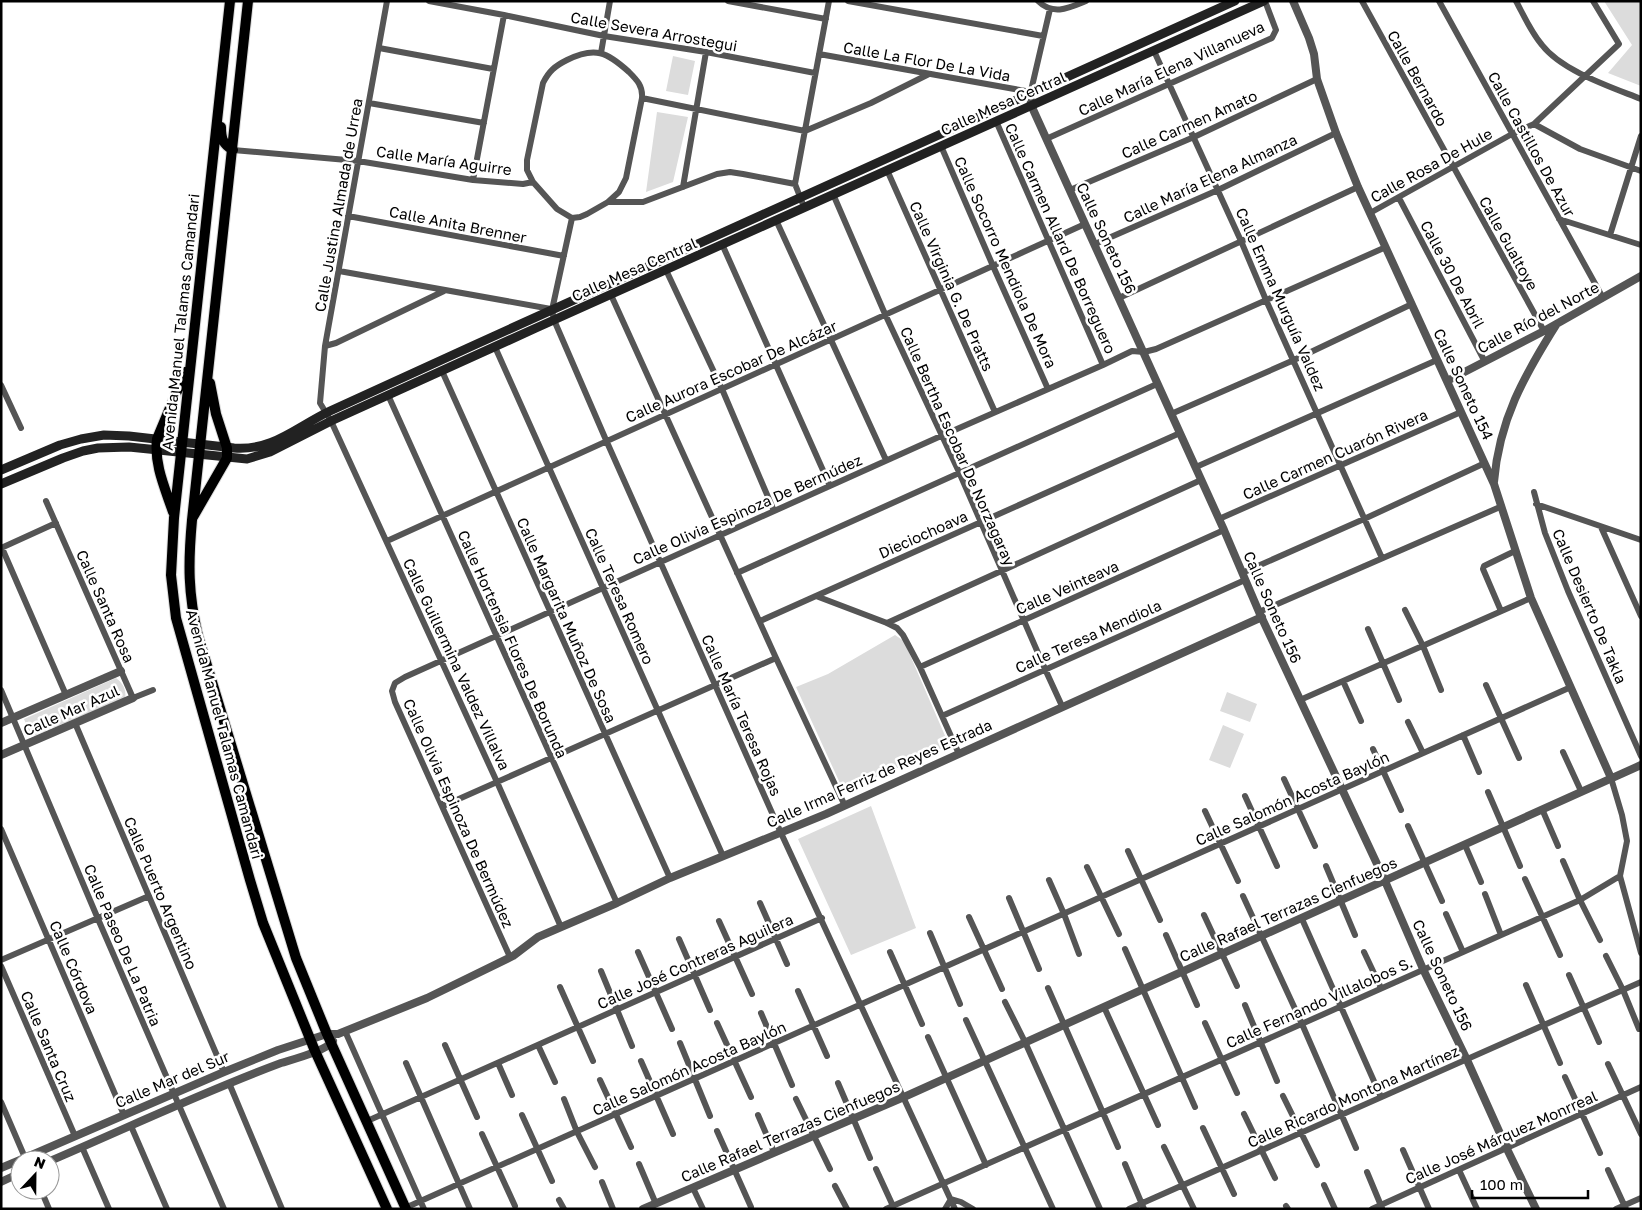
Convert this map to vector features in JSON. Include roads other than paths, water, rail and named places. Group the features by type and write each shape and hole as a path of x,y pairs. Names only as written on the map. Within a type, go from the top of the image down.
{"main road":[{"name":"Avenida Manuel Talamas Camandari","path":"230,1 174,518 171,556 172,595 183,648 263,923 315,1051 387,1209"},
{"name":"Avenida Manuel Talamas Camandari","path":"248,1 192,520 189,562 192,608 198,636 296,958 331,1044 405,1208"},
{"name":"Calle Mesa Central","path":"227,453 276,441 325,413 1235,1"},
{"name":"Calle Mesa Central","path":"1,470 60,445 104,435 227,453 247,459 263,456 331,421 388,395 1264,1"},
{"path":"220,96 221,138 233,150"},
{"path":"174,518 162,484 157,444 190,360"},
{"path":"192,520 227,453 212,401 208,362"},
{"path":"81,439 83,451"},
{"name":"Calle Mesa Central","path":"1,484 83,451 114,446 157,444"}],"street":[{"name":"Calle Justina Almada de Urrea","path":"325,413 320,403 320,395 325,346 388,1"},
{"name":"Calle Severa Arrostegui","path":"429,1 604,36 706,52 816,74"},
{"path":"601,53 610,1"},
{"path":"728,1 826,19"},
{"path":"804,207 795,184 829,1"},
{"path":"848,1 1043,36"},
{"path":"1038,1 1057,11 1086,1"},
{"name":"Calle María Elena Villanueva","path":"1046,139 1272,38 1276,30 1275,25 1264,1"},
{"name":"Calle Soneto 154","path":"1293,1 1304,24 1314,54 1317,79 1358,187 1494,484 1531,598 1611,778"},
{"name":"Calle Bernardo","path":"1362,1 1454,167"},
{"name":"Calle Castillos De Azur","path":"1439,1 1603,298"},
{"path":"1516,1 1543,47 1560,61 1584,76 1641,99"},
{"name":"Calle Rosa De Hule","path":"1370,214 1512,134 1534,124 1619,44 1593,1"},
{"name":"Calle Soneto 156","path":"1050,9 1030,94 1031,105 1202,480 1260,614 1385,881 1423,969 1536,1209"},
{"path":"473,180 504,15"},
{"path":"379,48 493,69"},
{"name":"Calle Emma Murguía Valdez","path":"1154,51 1382,558"},
{"path":"683,187 706,52"},
{"path":"601,53 614,59 638,81 642,90 642,98 626,178 619,192 608,202 580,217 572,218 557,209 533,182 528,170 527,160 543,84 549,72 557,65 579,54 601,53"},
{"name":"Calle La Flor De La Vida","path":"819,54 1030,94"},
{"path":"642,98 805,130 871,103 930,74"},
{"name":"Calle Carmen Amato","path":"1070,190 1194,137 1317,79"},
{"path":"368,103 484,123"},
{"name":"Calle Carmen Allard De Borreguero","path":"996,121 1103,365"},
{"path":"1534,124 1580,149 1641,171"},
{"name":"Calle María Elena Almanza","path":"1094,244 1218,190 1336,133"},
{"path":"1610,235 1641,136"},
{"name":"Calle Socorro Mendiola De Mora","path":"941,146 1048,389"},
{"name":"Calle María Aguirre","path":"233,150 358,161 473,180 523,184 533,182"},
{"name":"Calle Gualtoye","path":"1454,167 1544,331"},
{"name":"Calle Virginia G. De Pratts","path":"887,170 995,412"},
{"path":"608,202 643,202 716,174 730,172 795,184"},
{"path":"1119,298 1358,187"},
{"name":"Calle Bertha Escobar De Norzagaray","path":"833,194 885,314 959,472 1062,706"},
{"name":"Calle 30 De Abril","path":"1399,198 1485,362"},
{"name":"Calle Anita Brenner","path":"348,216 564,256"},
{"path":"338,271 552,310 572,218"},
{"path":"1559,219 1641,245"},
{"path":"776,220 886,460"},
{"name":"Calle Aurora Escobar De Alcázar","path":"387,540 1085,224"},
{"path":"722,244 830,486"},
{"name":"Calle Olivia Espinoza De Bermúdez","path":"510,957 395,702 392,691 394,683 496,635 1103,365 1132,350 1144,352 1156,349 1386,247"},
{"path":"666,270 722,389 774,511"},
{"name":"Calle Río del Norte","path":"1447,381 1557,324 1641,276"},
{"path":"325,346 336,343 444,291"},
{"path":"611,295 845,806"},
{"path":"1171,414 1294,360 1412,304"},
{"name":"Calle María Teresa Rojas","path":"552,310 554,320 606,440 781,833 956,1209"},
{"path":"1494,484 1495,469 1511,406 1523,380 1557,324"},
{"name":"Calle Teresa Romero","path":"495,347 723,856"},
{"path":"1196,467 1437,360"},
{"name":"Calle Margarita Muñoz De Sosa","path":"442,371 670,878"},
{"path":"737,573 1157,384"},
{"path":"1,385 21,428"},
{"name":"Calle Hortensia Flores De Borunda","path":"388,395 617,903"},
{"path":"1,407 10,404"},
{"name":"Calle Carmen Cuarón Rivera","path":"1219,519 1461,412"},
{"name":"Calle Guillermina Valdez Villalva","path":"325,413 331,421 387,540 561,927"},
{"name":"Dieciochoava","path":"760,621 1180,433"},
{"name":"Calle Teresa Mendiola","path":"942,716 1244,577 1485,463"},
{"path":"887,623 1202,480"},
{"name":"Calle Desierto De Takla","path":"1534,492 1545,533 1568,590 1641,756"},
{"name":"Calle Santa Rosa","path":"46,501 133,698"},
{"path":"1536,504 1601,528 1641,540"},
{"path":"1260,614 1500,507"},
{"path":"56,523 2,548 66,695"},
{"path":"1601,528 1641,616"},
{"name":"Calle Veinteava","path":"920,667 1224,530"},
{"path":"1501,611 1483,569 1484,566 1515,551"},
{"name":"Calle Irma Ferriz de Reyes Estrada","path":"816,596 897,628 903,635 920,667 959,754"},
{"path":"1300,700 1531,598"},
{"path":"1405,610 1423,646 1441,690"},
{"name":"Calle Irma Ferriz de Reyes Estrada","path":"510,957 538,937 670,878 845,806 1260,614"},
{"path":"1368,629 1398,700"},
{"path":"443,806 776,658"},
{"name":"Calle Mar Azul","path":"1,723 121,671"},
{"path":"1343,680 1361,721"},
{"path":"1486,685 1518,758"},
{"name":"Calle Salomón Acosta Baylón","path":"405,1208 1571,687"},
{"name":"Calle Paseo De La Patria","path":"1,690 224,1209"},
{"name":"Calle Mar Azul","path":"1,755 153,690"},
{"path":"1408,722 1422,753"},
{"name":"Calle Puerto Argentino","path":"75,723 224,1072"},
{"path":"1463,735 1479,772"},
{"path":"1373,749 1401,810"},
{"path":"1563,752 1581,792"},
{"name":"Calle Rafael Terrazas Cienfuegos","path":"643,1209 904,1097 1641,765"},
{"path":"1611,778 1622,815 1627,841 1620,876 1641,953"},
{"path":"1284,779 1315,846"},
{"path":"1488,792 1520,866"},
{"path":"1245,796 1277,866"},
{"path":"1542,809 1558,846"},
{"path":"1205,811 1238,881"},
{"path":"1408,826 1442,901"},
{"name":"Calle Córdova","path":"1,829 124,1115"},
{"path":"1465,845 1481,882"},
{"path":"1128,851 1160,920"},
{"path":"1564,861 1580,900 1600,940"},
{"path":"1326,866 1355,936"},
{"path":"1088,867 1119,934"},
{"name":"Calle Fernando Villalobos S.","path":"889,1207 945,1184 1580,900 1620,876"},
{"path":"1525,879 1560,955"},
{"path":"1049,880 1079,954"},
{"path":"1485,894 1502,935"},
{"path":"1,960 149,896"},
{"path":"1243,896 1356,1148"},
{"path":"1009,898 1040,969"},
{"path":"760,904 786,964"},
{"path":"1446,914 1463,952"},
{"path":"1204,915 1236,986"},
{"path":"969,917 1002,989"},
{"name":"Calle José Contreras Aguilera","path":"366,1122 822,918"},
{"path":"1302,919 1381,1097"},
{"path":"719,921 752,994"},
{"path":"930,933 960,1004"},
{"path":"1166,936 1198,1005"},
{"path":"679,939 710,1010"},
{"path":"1124,949 1195,1108"},
{"path":"638,952 672,1029"},
{"path":"890,952 922,1024"},
{"path":"1364,952 1381,988"},
{"path":"1606,956 1639,1029"},
{"name":"Calle Mar del Sur","path":"45,1150 224,1072 310,1039 327,1034 342,1033 427,998 510,957"},
{"name":"Calle Santa Cruz","path":"1,966 75,1136"},
{"path":"601,971 632,1046"},
{"path":"1569,975 1599,1042"},
{"name":"Calle Ricardo Montona Martínez","path":"1129,1209 1143,1206 1182,1185 1641,982"},
{"path":"1526,985 1560,1063"},
{"path":"560,987 579,1026 593,1062"},
{"path":"1048,988 1118,1147"},
{"path":"798,991 812,1026 828,1056"},
{"path":"1005,1002 1100,1209"},
{"path":"1245,1005 1277,1080"},
{"path":"1104,1007 1158,1126"},
{"path":"761,1013 792,1084"},
{"path":"966,1020 1053,1209"},
{"path":"717,1023 751,1097"},
{"path":"1205,1024 1237,1093"},
{"path":"331,1044 342,1033 424,1209"},
{"path":"928,1037 986,1165"},
{"path":"680,1043 710,1116"},
{"name":"Calle Mar del Sur","path":"60,1156 229,1083 331,1044"},
{"path":"538,1044 554,1082"},
{"path":"444,1045 477,1117"},
{"path":"641,1062 673,1134"},
{"path":"406,1063 470,1209"},
{"path":"498,1063 512,1095"},
{"path":"1608,1064 1641,1134"},
{"path":"1565,1077 1600,1153"},
{"path":"600,1080 631,1147"},
{"path":"229,1083 282,1209"},
{"path":"838,1083 870,1158"},
{"name":"Calle José Márquez Monrreal","path":"1372,1209 1381,1207 1641,1087"},
{"path":"1283,1096 1317,1165"},
{"path":"564,1099 577,1132 595,1167"},
{"path":"796,1099 830,1169"},
{"path":"1,1102 19,1150"},
{"path":"1244,1114 1275,1178"},
{"path":"522,1115 552,1181"},
{"path":"758,1115 774,1152"},
{"path":"131,1126 167,1209"},
{"path":"1204,1128 1234,1194"},
{"path":"717,1130 751,1207"},
{"path":"482,1134 515,1206"},
{"path":"82,1147 109,1209"},
{"path":"1164,1147 1194,1209"},
{"path":"1403,1150 1429,1209"},
{"path":"639,1164 656,1204"},
{"path":"1124,1164 1143,1206"},
{"path":"876,1169 889,1207"},
{"path":"1459,1170 1477,1209"},
{"path":"1608,1170 1625,1207"},
{"path":"1367,1172 1381,1207"},
{"path":"602,1182 613,1209"},
{"path":"1324,1185 1335,1209"},
{"path":"835,1186 847,1209"},
{"path":"693,1188 703,1209"},
{"path":"1616,1209 1625,1207 1641,1198"},
{"path":"945,1209 951,1199 974,1209"},
{"path":"559,1200 564,1209"}]}
